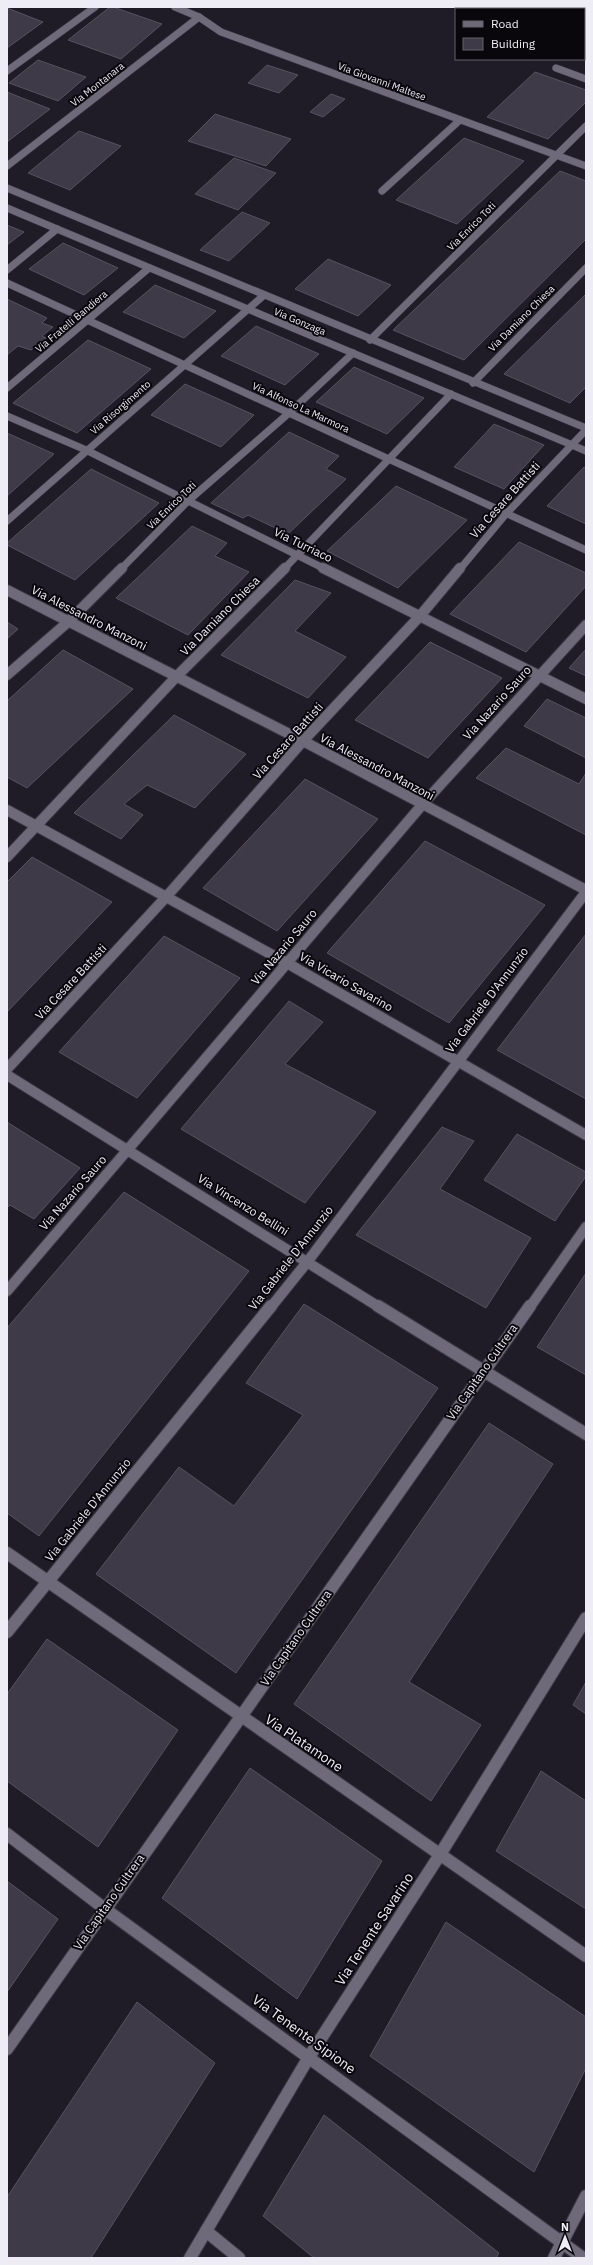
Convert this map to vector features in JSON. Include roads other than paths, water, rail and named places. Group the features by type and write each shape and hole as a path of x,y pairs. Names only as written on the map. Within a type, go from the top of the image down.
{"street":[{"path":"7,71 95,7"},
{"name":"Via Giovanni Maltese","path":"176,7 199,17 221,32 586,166"},
{"name":"Via Montanara","path":"7,166 199,17"},
{"path":"556,68 586,79"},
{"path":"382,191 460,120"},
{"name":"Via Enrico Toti","path":"370,340 586,126"},
{"name":"Via Gonzaga","path":"7,188 263,296 586,429"},
{"name":"Via Gonzaga","path":"7,208 586,451"},
{"path":"7,270 57,229"},
{"name":"Via Fratelli Bandiera","path":"7,388 149,268"},
{"name":"Via Damiano Chiesa","path":"473,383 586,268"},
{"name":"Via Alfonso La Marmora","path":"7,283 88,319 586,550"},
{"name":"Via Risorgimento","path":"7,521 263,296"},
{"name":"Via Enrico Toti","path":"7,675 68,622 188,501 289,413 352,353"},
{"name":"Via Damiano Chiesa","path":"7,857 177,676 298,556 451,394"},
{"name":"Via Turriaco","path":"7,416 86,450 586,699"},
{"name":"Via Cesare Battisti","path":"7,1069 167,896 302,741 420,616 506,514 586,429"},
{"name":"Via Alessandro Manzoni","path":"7,590 177,676 586,891"},
{"name":"Via Nazario Sauro","path":"7,1291 422,805 586,625"},
{"name":"Via Vicario Savarino","path":"7,810 288,963 586,1135"},
{"name":"Via Gabriele D'Annunzio","path":"7,1632 308,1261 457,1060 586,891"},
{"name":"Via Vincenzo Bellini","path":"7,1075 129,1148 482,1372 586,1434"},
{"name":"Via Capitano Cultrera","path":"7,2049 482,1372 586,1227"},
{"name":"Via Platamone","path":"7,1553 240,1718 441,1853 586,1956"},
{"name":"Via Tenente Savarino","path":"190,2258 309,2057 441,1853 586,1618"},
{"name":"Via Tenente Sipione","path":"7,1834 105,1909 583,2258"},
{"path":"554,2258 586,2196"},
{"path":"206,2231 239,2258"}]}
